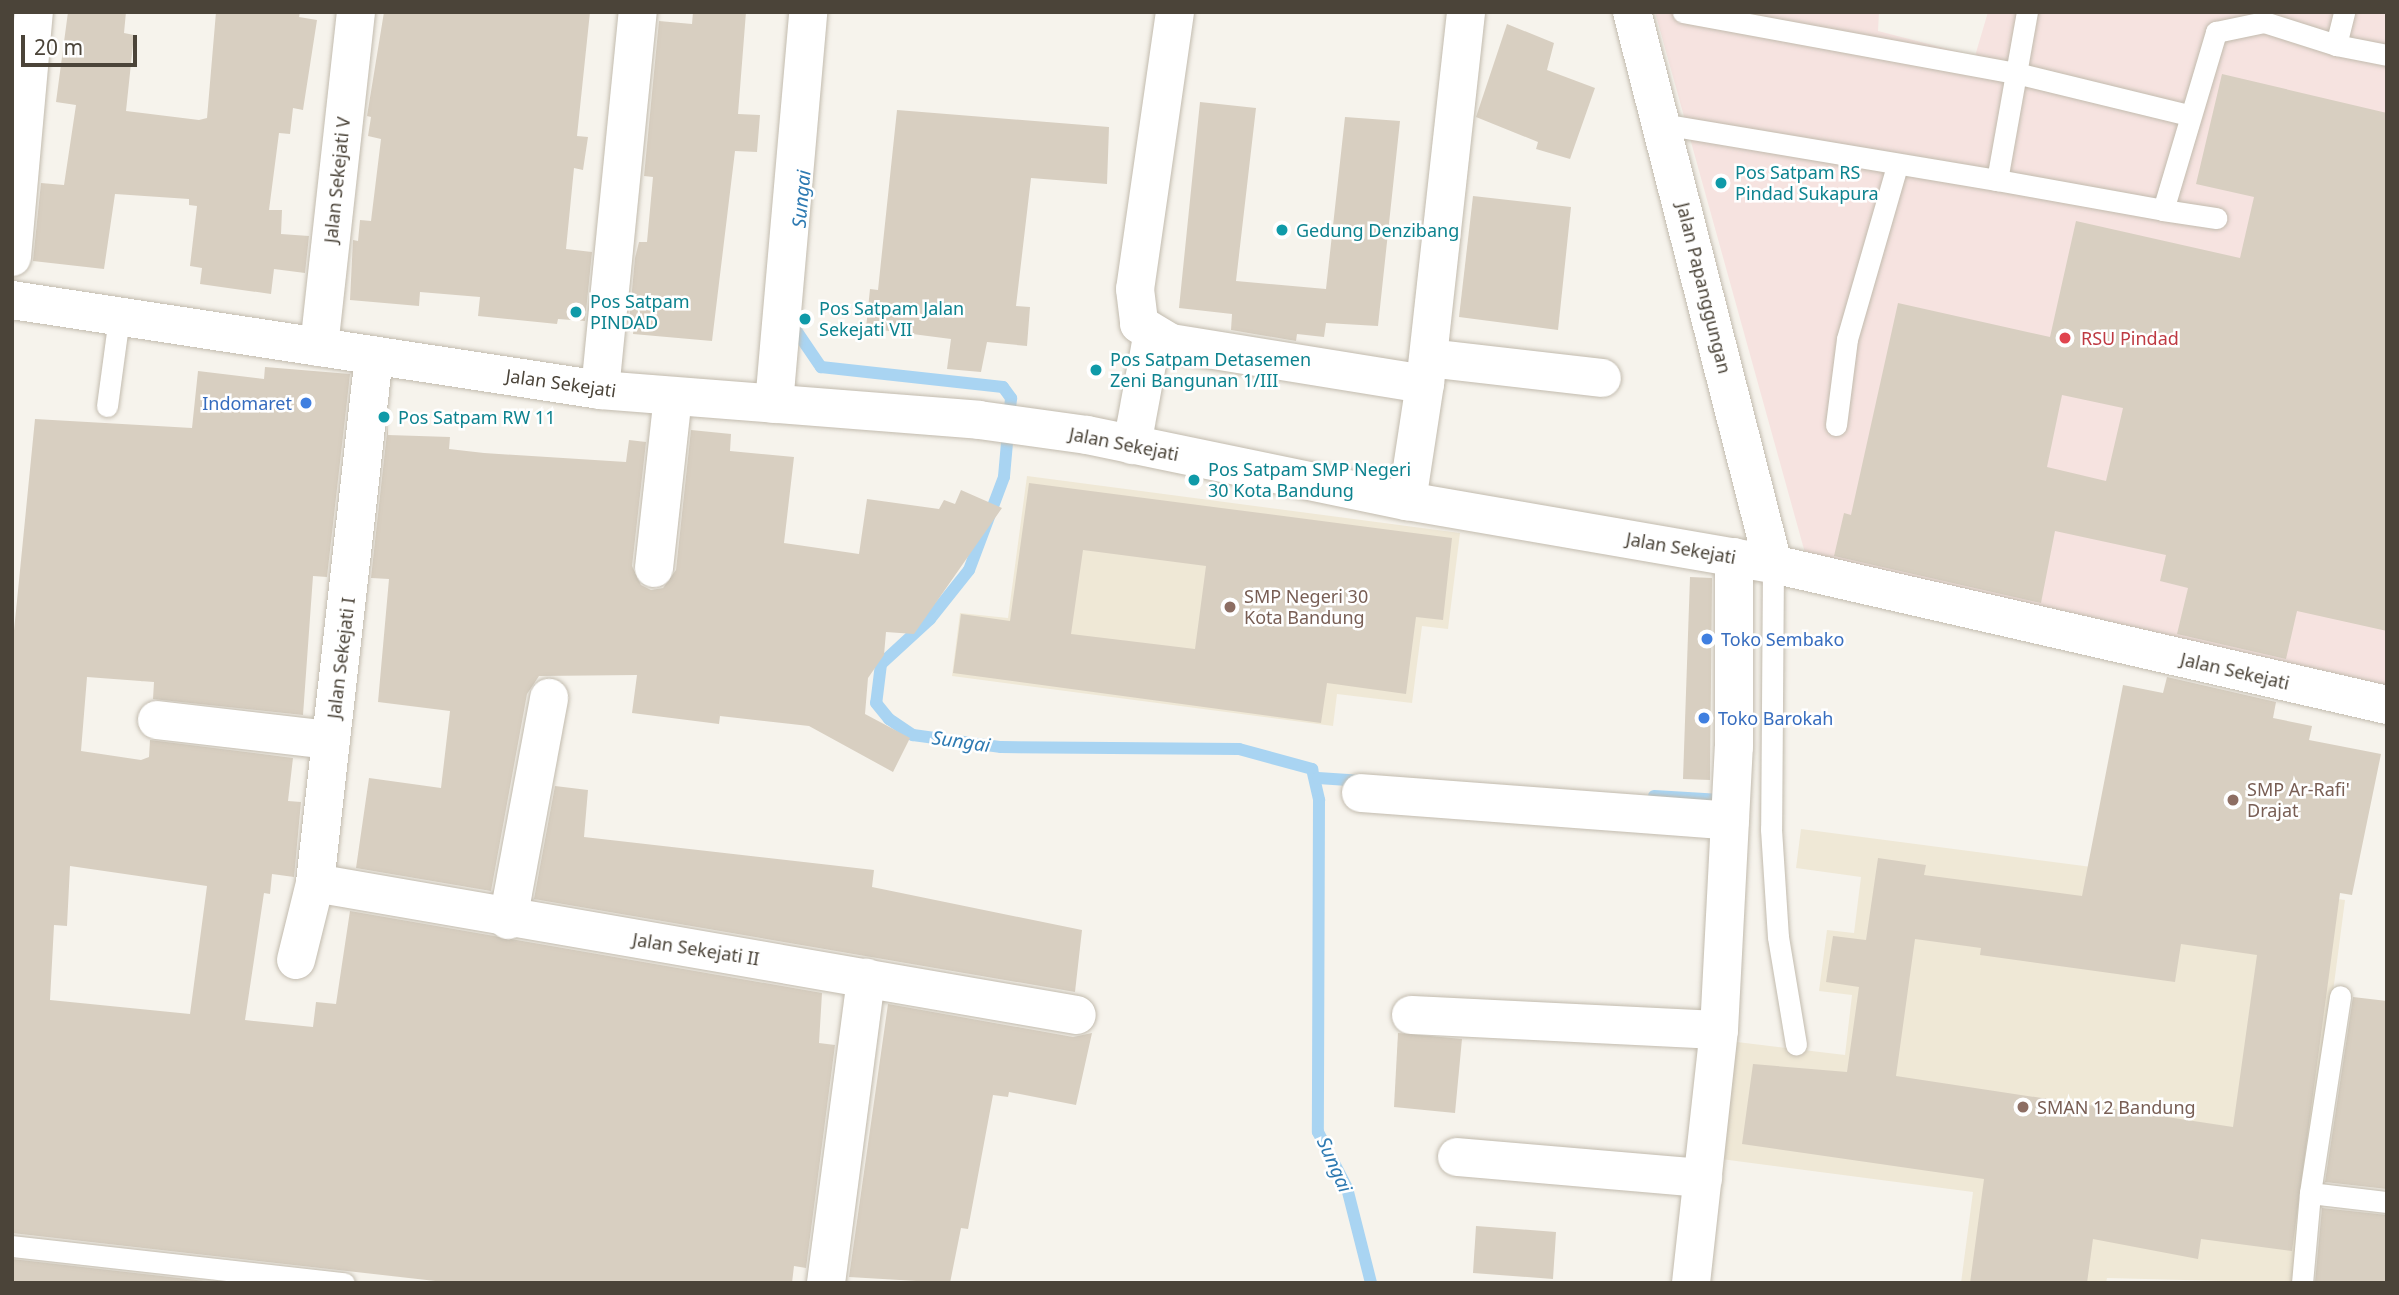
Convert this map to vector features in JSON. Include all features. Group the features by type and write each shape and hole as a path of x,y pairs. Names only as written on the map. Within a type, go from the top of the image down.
{"street":[{"path":"12,257 34,12"},
{"name":"Jalan Sekejati V","path":"318,347 356,12"},
{"path":"600,390 638,12"},
{"path":"774,404 808,12"},
{"path":"1175,12 1133,308 1139,324 1152,337 1427,371 1602,378"},
{"path":"1407,501 1427,371 1466,12"},
{"name":"Jalan Papanggungan","path":"1632,12 1773,564"},
{"name":"Jalan Sekejati","path":"12,300 600,390 979,420 1132,445 1407,501 1773,564 2387,705"},
{"path":"1132,445 1152,337"},
{"name":"Jalan Sekejati I","path":"296,960 315,883 374,355"},
{"path":"654,568 673,397"},
{"path":"1691,1283 1719,1030 1730,821 1734,557"},
{"path":"508,920 549,698"},
{"path":"157,720 331,740"},
{"path":"1361,793 1730,821"},
{"name":"Jalan Sekejati II","path":"315,883 508,920 1077,1015"},
{"path":"826,1283 866,978"},
{"path":"1411,1015 1719,1030"},
{"path":"1457,1157 1703,1178"}],"lane":[{"path":"1683,12 2016,73 2188,115"},
{"path":"1997,180 2027,12"},
{"path":"2336,45 2344,12"},
{"path":"2163,210 2188,115 2216,32 2266,17 2336,45 2387,55"},
{"path":"1662,124 2216,218"},
{"path":"1836,425 1847,339 1897,166"},
{"path":"107,406 119,317"},
{"path":"1773,564 1771,829 1778,937 1796,1045"},
{"path":"2302,1283 2310,1193 2340,996"},
{"path":"2310,1193 2387,1202"},
{"path":"12,1246 344,1283"}],"shaded area":[{"name":"RSU Pindad","path":"1655,12 1879,12 1878,31 1975,56 1988,12 2387,12 2387,691 1810,571"},
{"name":"SMP Negeri 30 Kota Bandung","path":"1027,476 1460,533 1448,629 1422,626 1412,703 1337,694 1333,726 952,676 960,613 1008,618"},
{"name":"SMAN 12 Bandung","path":"1801,829 2345,900 2295,1283 2107,1278 2106,1283 1961,1283 1973,1192 1721,1159 1737,1042 1845,1055 1852,995 1819,991 1827,930 1854,933 1861,877 1796,868"}],"building":[{"path":"68,12 126,12 124,33 134,35 126,111 199,120 207,118 216,12 300,12 299,17 317,20 303,110 293,108 290,134 279,133 269,210 282,210 281,234 309,236 305,273 274,269 271,294 200,284 202,268 190,266 197,206 189,205 189,199 115,194 104,269 33,261 41,183 64,185 76,105 56,102"},
{"path":"384,12 590,12 577,136 588,137 583,170 574,168 566,249 592,252 585,321 558,319 557,324 478,316 480,297 420,292 419,306 350,300 353,240 358,241 360,220 371,221 381,139 368,136 371,117 367,116"},
{"path":"693,12 746,12 738,114 760,115 757,152 735,151 712,341 633,334 634,323 629,323 635,258 639,242 647,242 653,177 644,176 659,21 692,24"},
{"path":"1507,24 1554,43 1547,70 1595,88 1570,159 1536,149 1538,142 1476,117"},
{"path":"2222,74 2387,113 2387,631 2297,611 2286,659 2177,634 2188,588 2160,581 2166,555 2055,531 2041,603 1834,556 1844,513 1851,515 1898,303 2050,337 2076,221 2240,258 2254,197 2196,184","holes":["2062,395 2123,408 2106,481 2047,467"]},
{"path":"1200,102 1256,108 1236,281 1326,289 1345,117 1400,121 1378,326 1326,323 1324,337 1297,334 1296,341 1231,330 1232,314 1179,308"},
{"path":"897,110 1109,127 1107,184 1031,178 1016,306 1030,307 1027,346 987,342 981,372 947,369 951,339 866,328 870,289 878,290"},
{"path":"1473,196 1571,207 1558,330 1459,317"},
{"path":"265,367 350,374 327,577 313,576 303,715 153,699 154,682 87,677 81,751 141,760 149,757 150,740 293,758 288,801 301,802 294,877 272,874 270,894 264,893 245,1020 313,1027 316,1002 336,1004 350,911 822,993 819,1043 835,1045 806,1268 794,1266 792,1283 453,1283 12,1233 12,651 35,419 192,428 198,371 264,379","holes":["70,866 207,886 190,1014 50,1000 54,925 67,926"]},
{"path":"388,424 388,435 450,437 449,449 484,453 626,462 629,440 646,442 632,566 641,585 651,590 663,588 676,570 691,430 731,434 730,451 794,457 784,543 859,554 867,499 939,509 944,500 955,504 961,490 1002,508 914,634 886,632 884,655 868,678 865,714 910,738 893,772 809,726 720,716 719,724 632,713 637,675 539,676 527,694 491,891 356,868 369,778 441,788 450,711 378,702 389,579 371,578"},
{"name":"SMP Negeri 30 Kota Bandung","path":"1029,483 1452,538 1443,620 1416,617 1406,694 1327,683 1321,723 953,673 961,614 1010,621","holes":["1083,550 1206,566 1195,649 1071,634"]},
{"path":"1690,577 1712,578 1710,780 1683,779"},
{"name":"SMAN 12 Bandung","path":"2167,677 2276,702 2273,718 2312,726 2309,740 2381,754 2352,895 2340,893 2292,1251 2201,1239 2198,1259 2093,1239 2087,1283 1970,1283 1984,1179 1742,1144 1753,1064 1847,1072 1859,987 1826,982 1833,936 1866,940 1878,858 1926,865 1924,875 2082,896 2123,685 2163,693","holes":["1915,939 1981,948 1980,955 2175,982 2181,944 2257,955 2233,1127 1896,1076"]},
{"path":"555,786 588,790 584,837 874,870 872,887 1082,930 1075,992 534,899"},
{"path":"2353,997 2387,1001 2387,1189 2325,1182"},
{"path":"888,1004 1073,1037 1092,1033 1076,1105 1009,1092 1008,1097 993,1095 968,1229 961,1228 950,1283 849,1277"},
{"path":"1398,1033 1462,1039 1455,1113 1394,1107"},
{"path":"2322,1208 2387,1215 2387,1283 2315,1283"},
{"path":"1476,1226 1556,1232 1553,1279 1473,1273"},
{"path":"12,1259 223,1283 12,1283"}],"waterway":[{"name":"Sungai","path":"793,326 821,367 1003,387 1011,398 1004,477 969,570 930,619 881,664 876,703 889,719 913,735 1001,747 1239,749 1312,769 1319,800 1318,1132 1347,1188 1371,1283"},
{"path":"1318,778 1363,781"},
{"path":"1654,796 1721,800"}],"place":[{"name":"Pos Satpam RS Pindad Sukapura","path":"1721,183"},
{"name":"Gedung Denzibang","path":"1282,230"},
{"name":"Pos Satpam PINDAD","path":"576,312"},
{"name":"Pos Satpam Jalan Sekejati VII","path":"805,319"},
{"name":"RSU Pindad","path":"2065,338"},
{"name":"Pos Satpam Detasemen Zeni Bangunan 1/III","path":"1096,370"},
{"name":"Indomaret","path":"306,403"},
{"name":"Pos Satpam RW 11","path":"384,417"},
{"name":"Pos Satpam SMP Negeri 30 Kota Bandung","path":"1194,480"},
{"name":"SMP Negeri 30 Kota Bandung","path":"1230,607"},
{"name":"Toko Sembako","path":"1707,639"},
{"name":"Toko Barokah","path":"1704,718"},
{"name":"SMP Ar-Rafi' Drajat","path":"2233,800"},
{"name":"SMAN 12 Bandung","path":"2023,1107"}]}
